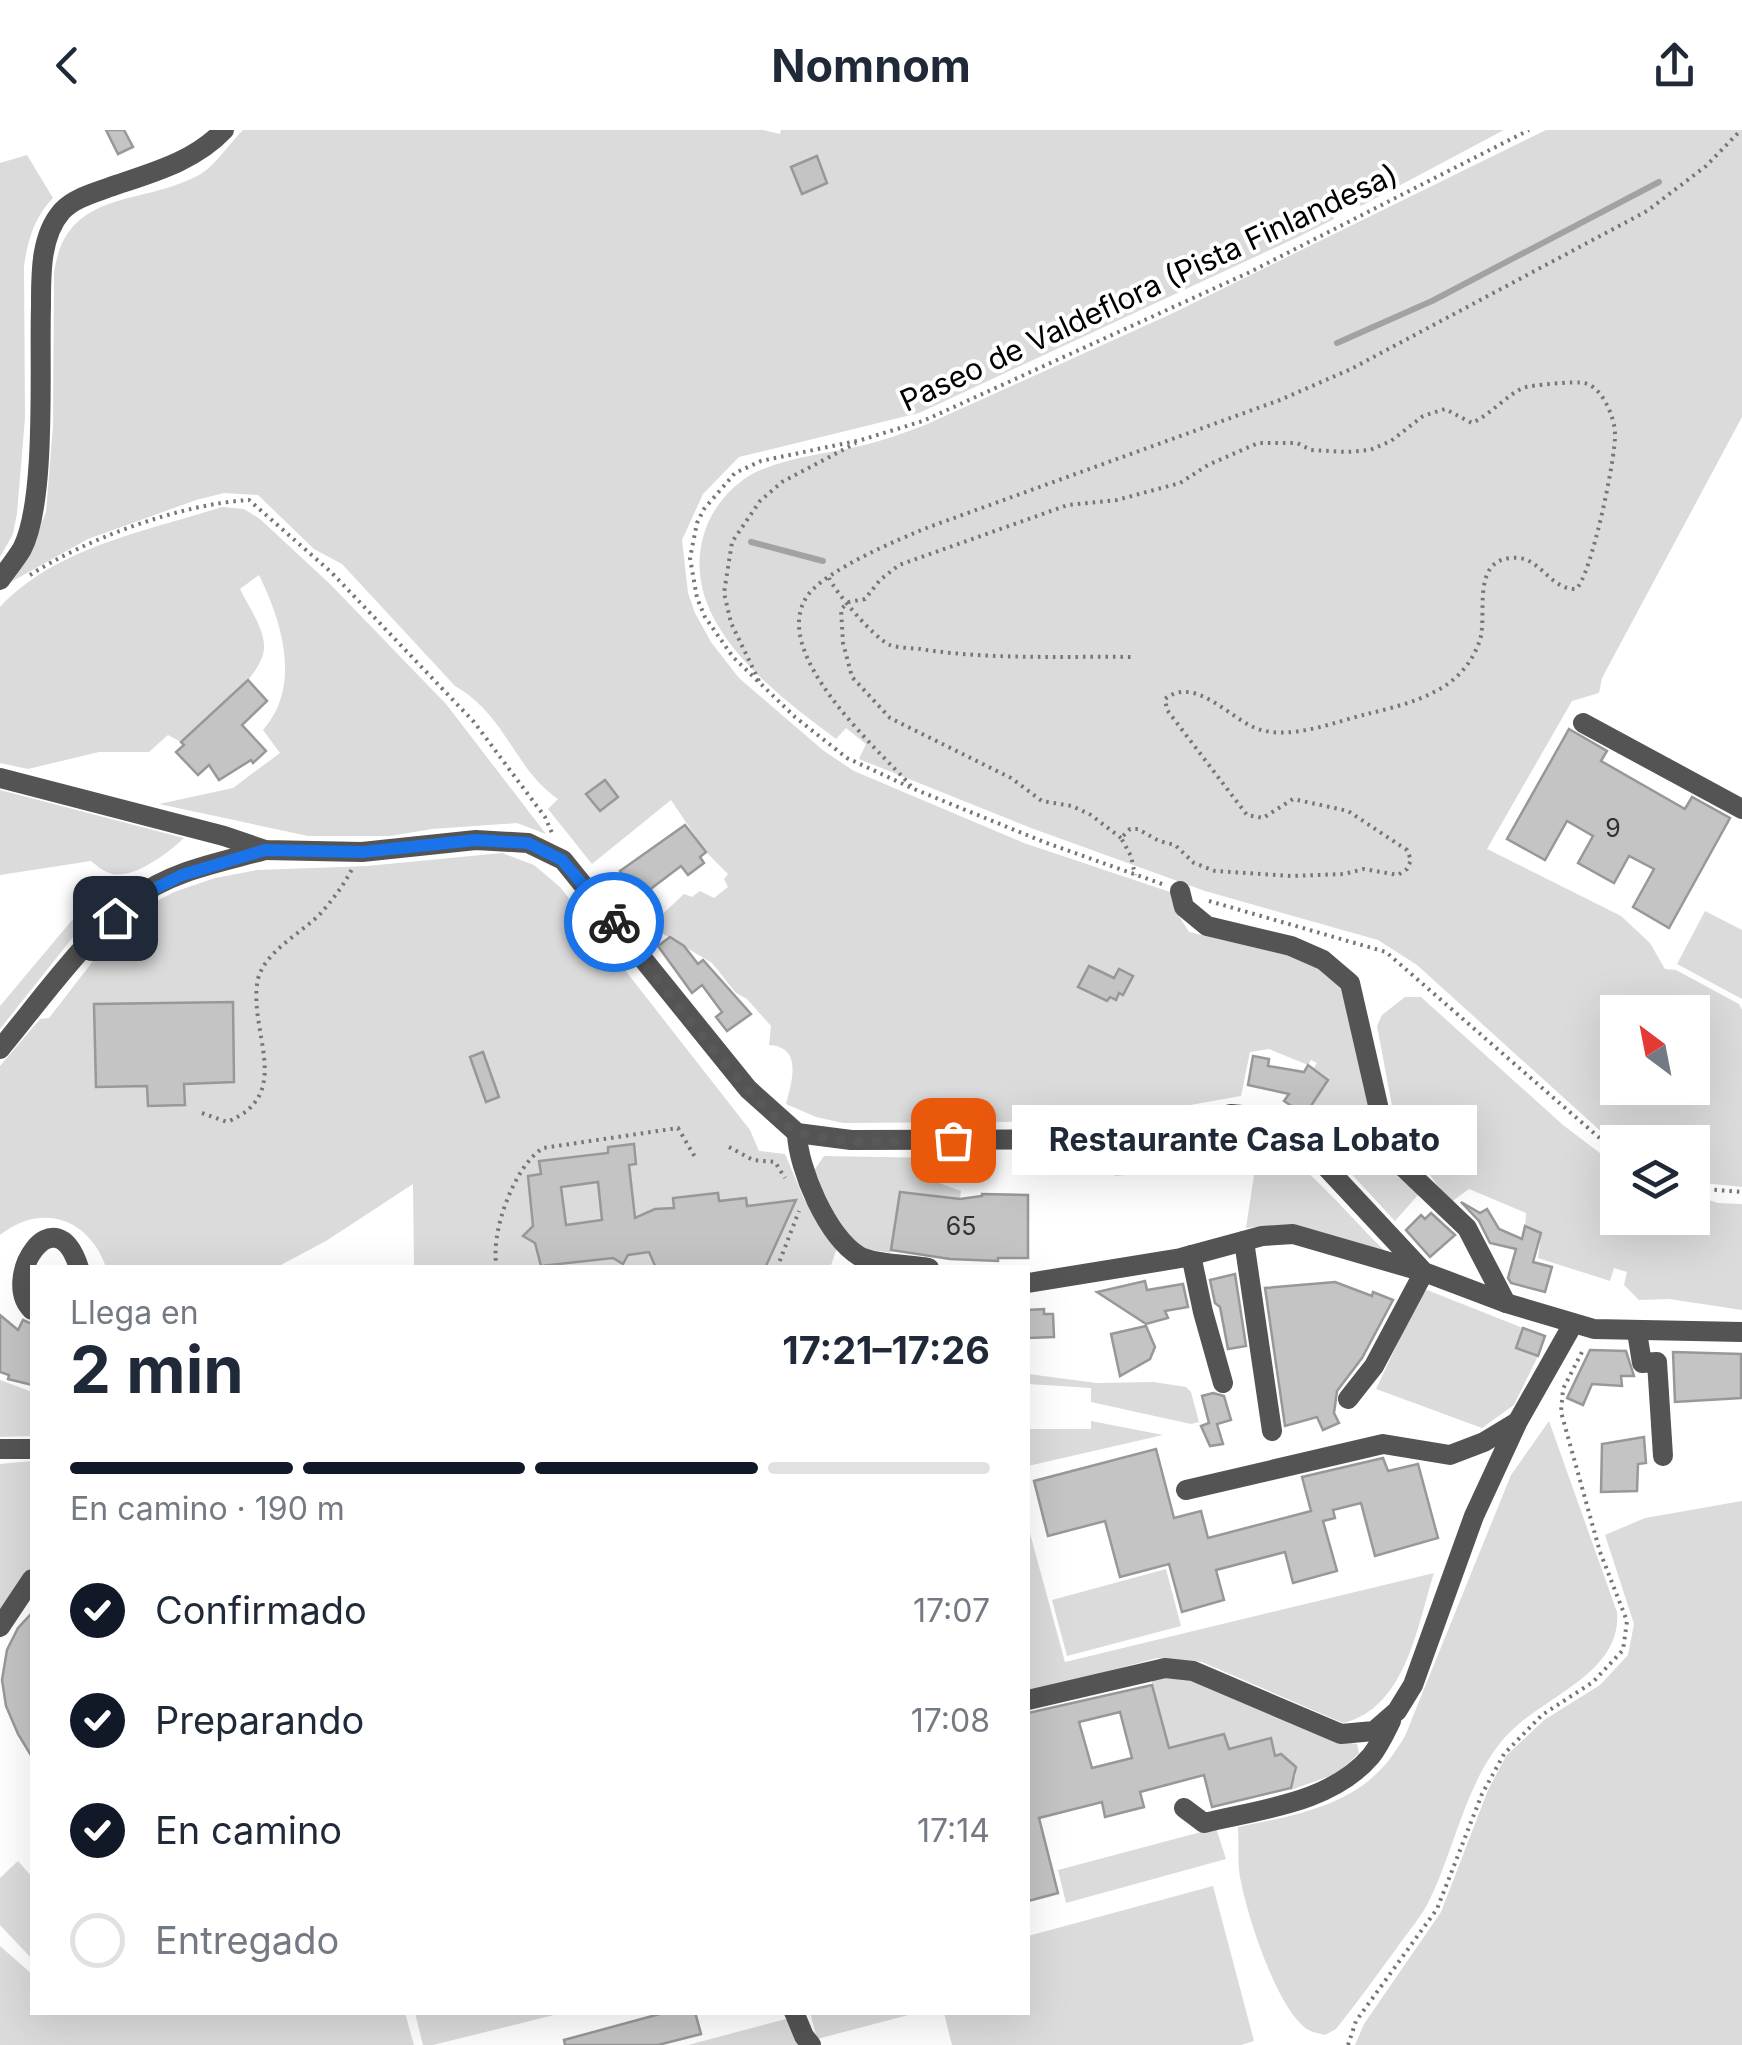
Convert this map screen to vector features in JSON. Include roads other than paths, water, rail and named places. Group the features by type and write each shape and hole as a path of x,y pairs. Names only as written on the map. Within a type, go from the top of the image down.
{"street":[{"path":"10,580 32,516 38,476 42,268 52,228 63,210 86,195 181,161 202,150 224,130"},
{"path":"1582,723 1742,808"},
{"path":"0,778 265,850 362,852 476,840 528,843 562,860 748,1088 796,1133 850,1140 1134,1139 1231,1114 1264,1117 1298,1137 1424,1272"},
{"path":"0,1049 74,959 136,898 182,875 265,850"},
{"path":"1180,891 1184,907 1206,926 1291,946 1323,960 1350,983 1383,1127 1401,1165 1467,1228 1506,1303"},
{"path":"796,1133 798,1154 819,1205 836,1232 860,1258 908,1265"},
{"path":"1030,1283 1191,1255 1262,1236 1293,1234 1424,1272 1506,1303 1594,1329 1742,1332"},
{"path":"30,1309 19,1303 8,1287 7,1266 17,1248 35,1238 54,1240 71,1251 78,1265"},
{"path":"1244,1240 1272,1431"},
{"path":"1191,1255 1202,1312 1223,1383"},
{"path":"1348,1399 1381,1355 1424,1272"},
{"path":"1184,1808 1204,1823 1314,1796 1344,1782 1372,1755 1413,1685 1474,1516 1518,1421 1572,1324"},
{"path":"1636,1332 1642,1363 1657,1362 1663,1456"},
{"path":"1186,1490 1383,1444 1450,1455 1484,1442 1518,1421"},
{"path":"0,1449 30,1449"},
{"path":"0,1627 30,1583"},
{"path":"1030,1700 1166,1668 1194,1671 1340,1734 1374,1731 1397,1711"},
{"path":"795,2015 811,2045"}],"waterway":[{"path":"1337,343 1432,301 1659,182"},
{"path":"751,542 823,561"}],"place":[{"name":"Restaurante Casa Lobato","path":"953,1140"}]}
